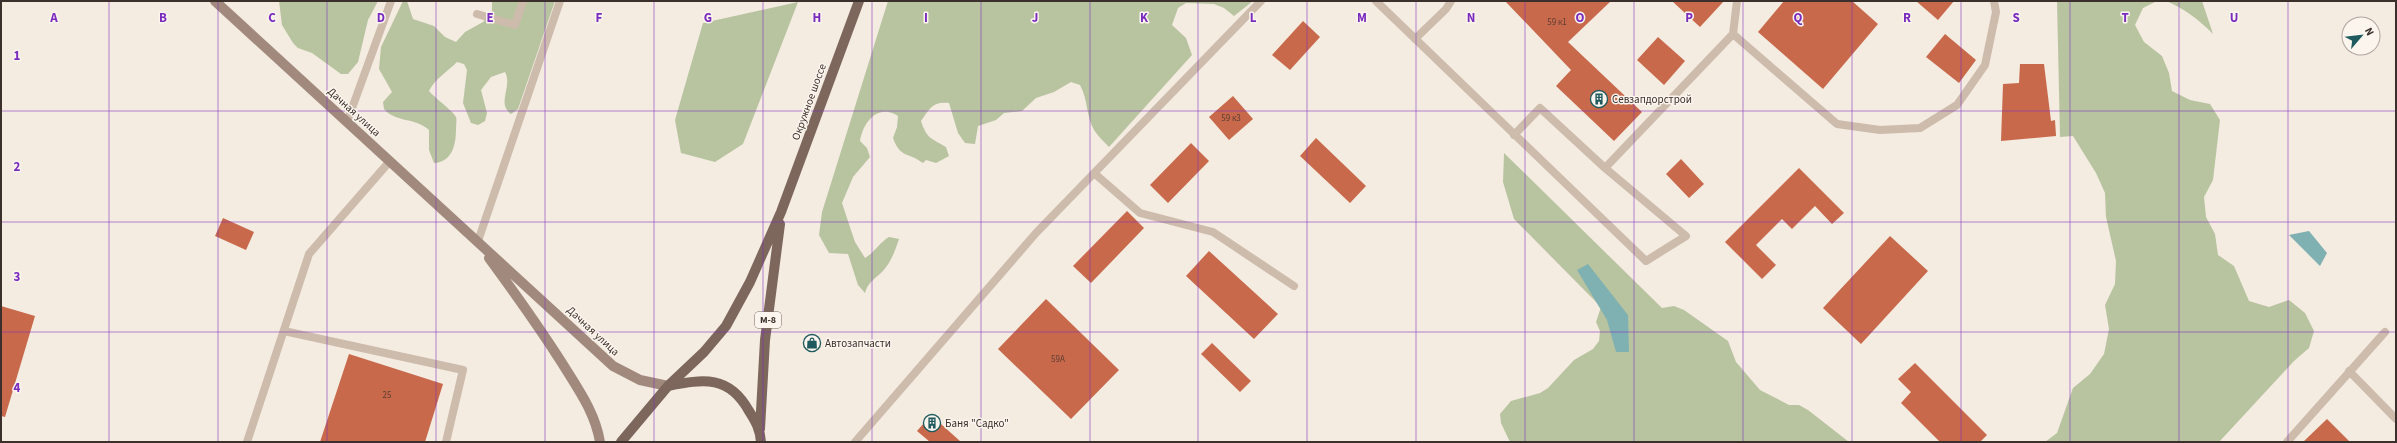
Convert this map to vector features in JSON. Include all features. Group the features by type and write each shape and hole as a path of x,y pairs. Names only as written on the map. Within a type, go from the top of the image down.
{"main road":[{"name":"Окружное шоссе","path":"621,442 668,386 704,352 726,326 750,282 781,212 859,1"},
{"name":"Окружное шоссе","path":"761,442 760,430 765,340 781,212"},
{"name":"Окружное шоссе","path":"668,386 694,381 712,381 732,388 745,403 760,430"}],"street":[{"name":"Дачная улица","path":"216,1 613,366 640,380 668,386"},
{"name":"Дачная улица","path":"478,241 543,333 589,407 597,426 600,442"}],"lane":[{"path":"347,122 391,1"},
{"path":"476,14 515,25 523,1"},
{"path":"478,241 560,1"},
{"path":"855,442 1036,233 1262,1"},
{"path":"1376,1 1514,136 1646,261 1686,236 1605,168 1540,108 1514,136"},
{"path":"1415,39 1446,9 1451,1"},
{"path":"1605,168 1733,34 1737,1"},
{"path":"1733,34 1837,124 1880,130 1920,128 1957,105 1984,65 1996,12 1994,1"},
{"path":"247,442 309,254 390,161"},
{"path":"1094,173 1140,213 1213,232 1294,286"},
{"path":"284,331 463,370 446,442"},
{"path":"2286,442 2385,332"},
{"path":"2349,371 2396,419"}],"green space":[{"path":"279,1 378,1 368,20 358,62 348,74 341,74 312,53 298,48 293,43 282,25"},
{"path":"403,1 407,1 413,19 434,26 445,37 456,42 465,32 483,22 492,11 492,1 555,1 518,109 511,114 505,105 507,78 505,72 491,77 481,90 487,113 485,121 478,125 471,123 463,103 467,70 464,64 457,62 431,87 429,91 455,115 456,118 454,147 449,156 440,162 434,163 429,150 429,130 418,123 394,116 384,109 383,102 392,92 379,69 381,47"},
{"path":"888,1 1253,1 1234,16 1224,8 1214,4 1186,3 1178,8 1172,25 1186,38 1192,55 1109,147 1091,125 1083,90 1080,85 1071,82 1054,92 1036,98 1022,111 1004,113 996,120 978,126 975,144 965,143 958,133 949,103 935,104 921,121 928,135 933,140 946,147 949,156 936,163 926,160 923,163 905,154 899,149 893,138 897,127 898,116 884,112 873,116 864,127 860,141 867,148 870,157 853,177 842,203 855,242 865,258 889,237 899,239 888,264 870,283 865,293 858,285 848,254 829,253 819,235 822,212"},
{"path":"2057,1 2157,1 2143,8 2135,25 2144,42 2162,56 2169,73 2172,91 2190,100 2210,104 2220,120 2213,180 2204,197 2206,217 2215,234 2218,255 2234,266 2249,301 2269,307 2289,300 2305,313 2314,331 2309,348 2294,361 2219,442 2045,442 2057,433 2073,388 2090,374 2104,354 2109,329 2105,305 2115,284 2116,261 2106,217 2105,193 2096,173 2073,136 2060,137"},
{"path":"2166,1 2202,1 2213,34 2191,15"},
{"path":"798,2 743,144 715,162 681,153 675,120 703,23"},
{"path":"1504,153 1662,308 1674,306 1684,310 1728,341 1736,362 1760,390 1789,405 1799,405 1808,410 1849,442 1511,442 1501,423 1500,414 1511,401 1540,393 1548,388 1574,360 1593,349 1599,341 1600,331 1596,322 1601,307 1514,219 1503,182"}],"water":[{"path":"2309,231 2327,253 2320,266 2289,235"},
{"path":"1588,264 1628,315 1629,352 1616,352 1607,320 1577,270"}],"building":[{"path":"1505,1 1611,1 1568,42 1642,112 1614,141 1556,86 1571,70"},
{"path":"1672,1 1724,1 1700,27"},
{"path":"1784,1 1852,1 1878,24 1823,89 1758,32"},
{"path":"1916,1 1954,1 1938,20"},
{"path":"1303,21 1320,37 1290,70 1272,55"},
{"path":"1945,34 1976,60 1959,83 1926,57"},
{"path":"1658,37 1685,61 1664,85 1637,60"},
{"path":"2020,64 2044,64 2051,121 2055,120 2056,136 2001,141 2003,84 2019,83"},
{"path":"1233,96 1253,119 1229,140 1209,117"},
{"path":"1316,138 1366,186 1350,203 1300,156"},
{"path":"1191,143 1209,161 1168,203 1150,185"},
{"path":"1681,159 1704,184 1689,198 1666,174"},
{"path":"1799,168 1844,213 1832,224 1815,206 1792,229 1782,219 1756,245 1776,265 1762,279 1725,242"},
{"path":"1127,211 1144,228 1091,283 1073,266"},
{"path":"223,218 254,232 246,250 215,236"},
{"path":"1890,236 1928,271 1861,344 1823,308"},
{"path":"1209,251 1278,314 1254,339 1186,276"},
{"path":"1046,299 1119,370 1071,419 998,349"},
{"path":"1,306 35,316 5,417 1,416"},
{"path":"1212,343 1251,381 1240,392 1201,354"},
{"path":"349,354 443,384 425,442 320,442"},
{"path":"1915,363 1987,435 1980,442 1940,442 1901,403 1911,392 1898,379"},
{"name":"Баня \"Садко\"","path":"931,415 961,442 930,442 917,431"},
{"path":"2327,419 2350,442 2303,442"}],"place":[{"name":"Севзапдорстрой","path":"1599,99"},
{"name":"Автозапчасти","path":"812,343"},
{"name":"Баня \"Садко\"","path":"932,423"}]}
